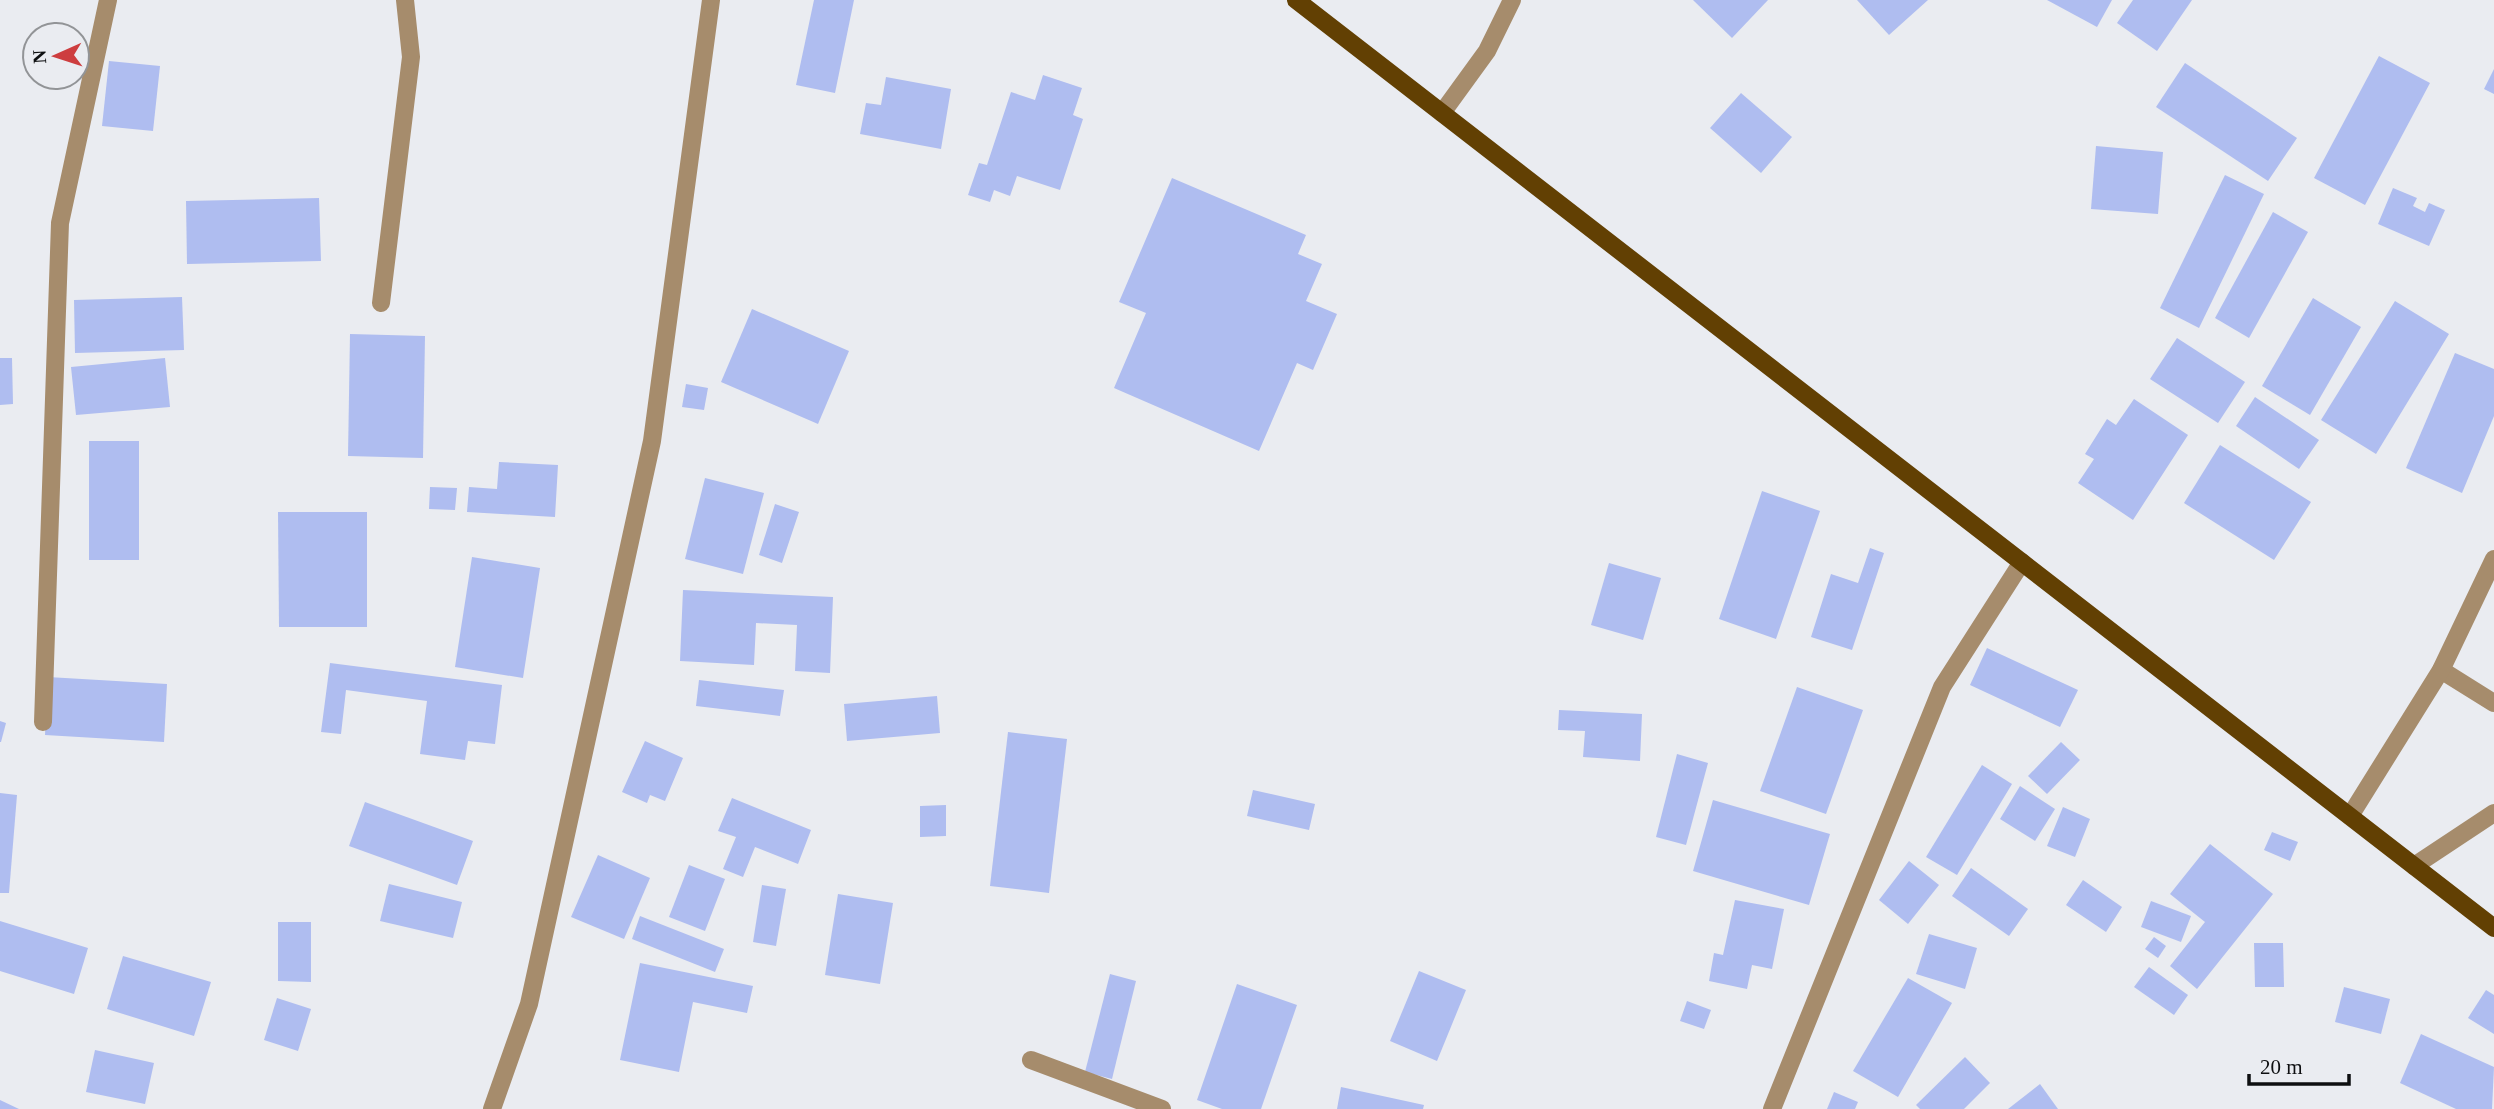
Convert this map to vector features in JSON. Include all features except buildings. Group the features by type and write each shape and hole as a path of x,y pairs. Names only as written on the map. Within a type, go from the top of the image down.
{"main road":[{"path":"1296,0 2494,928"}],"street":[{"path":"43,722 60,223 108,0"},
{"path":"381,303 411,57 405,0"},
{"path":"492,1109 529,1004 652,441 711,0"},
{"path":"1442,113 1486,51 1512,0"},
{"path":"2350,816 2441,670 2494,559"},
{"path":"1772,1109 1942,687 2022,562"},
{"path":"2441,670 2494,703"},
{"path":"2414,866 2494,813"},
{"path":"1031,1060 1162,1109"}]}
